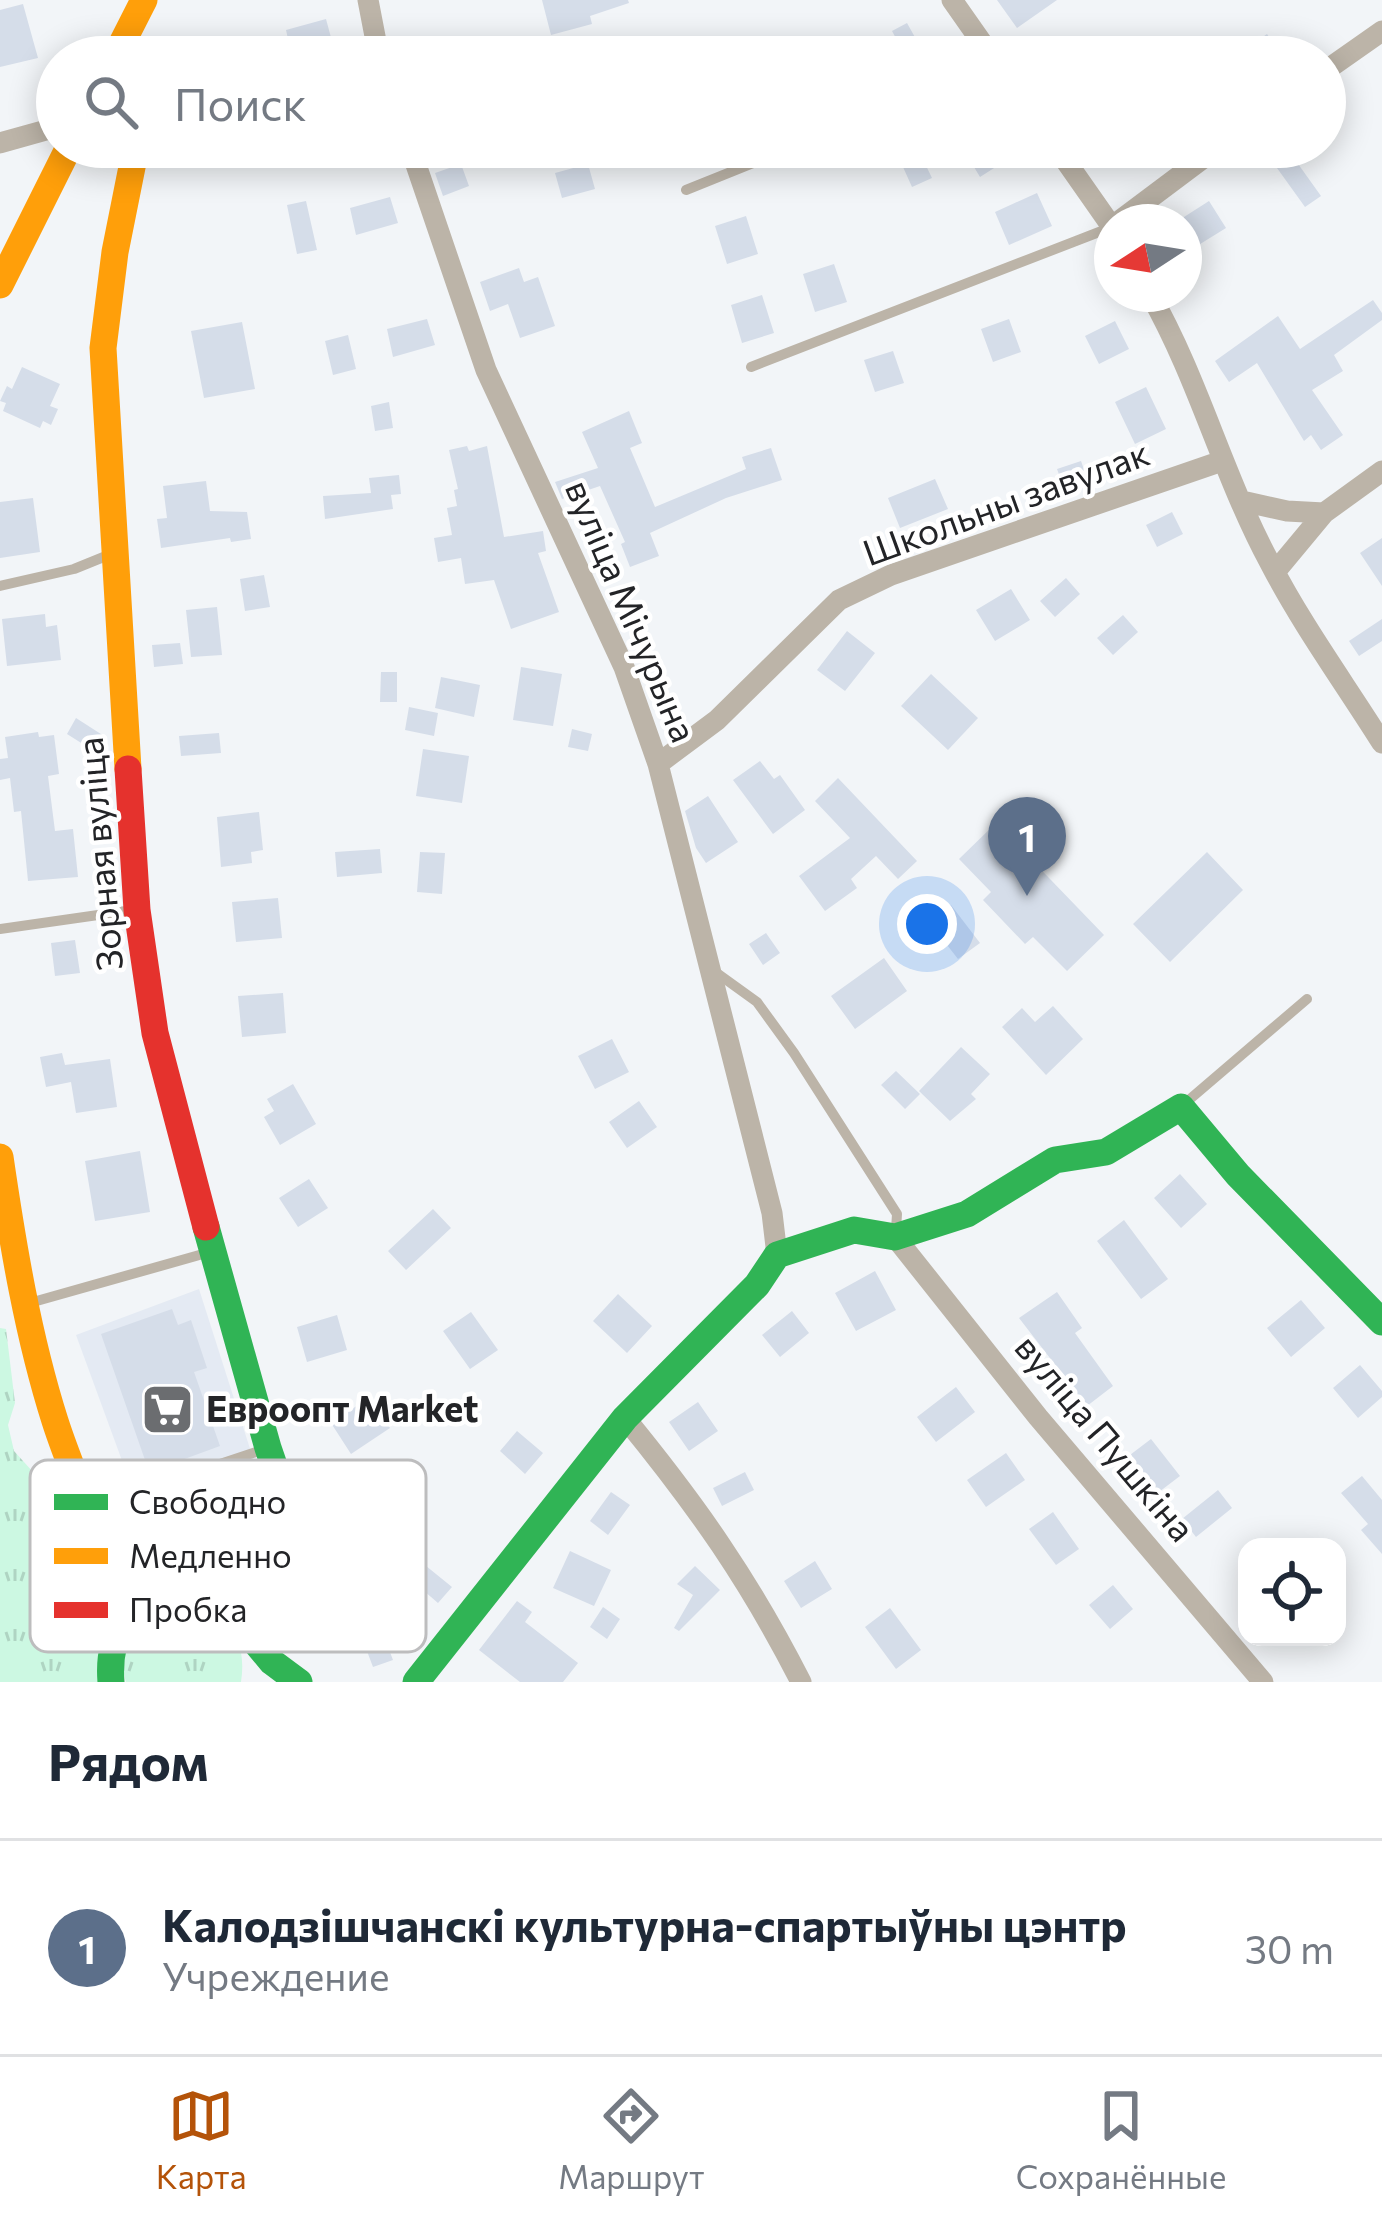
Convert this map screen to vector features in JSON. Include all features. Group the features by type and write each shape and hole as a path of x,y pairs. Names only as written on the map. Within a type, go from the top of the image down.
{"street":[{"path":"126,36 144,0"},
{"path":"368,0 375,36"},
{"path":"952,0 975,36"},
{"path":"1346,56 1382,32"},
{"path":"0,143 36,133"},
{"path":"0,285 58,168"},
{"name":"Зорная вуліца","path":"132,168 103,348 136,910 155,1033 272,1460"},
{"name":"вуліца Мічурына","path":"417,168 486,370 624,667 658,764 772,1213 777,1256"},
{"path":"1072,168 1098,204"},
{"path":"1142,204 1190,168"},
{"path":"1160,312 1179,344 1222,461 1275,572 1382,743"},
{"name":"Школьны завулак","path":"658,764 717,720 839,600 891,575 1222,461"},
{"path":"1275,572 1324,513 1382,471"},
{"path":"1241,501 1324,513"},
{"path":"416,1682 625,1418 757,1285 777,1256 854,1230 895,1237 967,1214 1055,1160 1106,1152 1180,1107 1238,1175 1382,1322"},
{"path":"0,1156 11,1308 70,1460"},
{"name":"вуліца Пушкіна","path":"895,1237 1038,1417 1263,1682"},
{"path":"625,1418 736,1562 801,1682"},
{"path":"256,1652 257,1682"},
{"path":"268,1652 299,1682"}],"lane":[{"path":"686,190 741,168"},
{"path":"751,367 1094,233"},
{"path":"0,586 74,569 114,553"},
{"path":"0,929 136,910"},
{"path":"711,969 757,1002 794,1053 897,1214 895,1237"},
{"path":"1180,1107 1307,999"},
{"path":"11,1308 212,1251"},
{"path":"232,1460 268,1448"}],"shaded area":[{"path":"199,1289 254,1460 122,1460 76,1335"}],"green space":[{"path":"0,1328 6,1329 15,1403 8,1425 14,1451 30,1469 30,1652 102,1652 99,1682 0,1682"},
{"path":"241,1652 241,1682 126,1682 124,1654"}],"building":[{"path":"542,0 629,3 590,16 592,24 551,35"},
{"path":"997,0 1057,0 1017,28"},
{"path":"23,4 36,58 0,67 0,10"},
{"path":"326,19 331,36 287,36 286,30"},
{"path":"907,23 914,36 895,36 892,31"},
{"path":"462,168 469,186 443,196 435,173"},
{"path":"589,168 595,189 562,198 555,173"},
{"path":"903,168 927,168 932,178 912,187"},
{"path":"1277,168 1301,168 1321,196 1305,207"},
{"path":"1037,193 1052,226 1009,245 995,212"},
{"path":"390,197 398,223 356,235 350,208"},
{"path":"306,201 317,250 297,254 287,205"},
{"path":"1209,201 1226,228 1202,243 1202,205"},
{"path":"746,216 758,254 727,264 715,226"},
{"path":"834,264 847,302 815,312 803,274"},
{"path":"519,268 524,282 538,277 555,326 520,338 508,304 490,311 480,282"},
{"path":"762,295 774,333 742,343 731,305"},
{"path":"1373,300 1382,320 1334,355 1343,371 1312,390 1343,435 1321,450 1311,435 1304,441 1257,363 1229,382 1215,361 1278,316 1300,349"},
{"path":"427,319 435,345 393,357 387,329"},
{"path":"1009,319 1021,352 993,362 981,329"},
{"path":"1115,321 1129,349 1099,364 1085,336"},
{"path":"242,322 255,389 204,398 191,331"},
{"path":"348,335 356,369 333,375 325,341"},
{"path":"893,351 904,383 875,392 864,360"},
{"path":"22,367 60,384 50,406 58,409 51,425 43,421 40,428 3,411 6,403 0,401"},
{"path":"1146,387 1166,429 1135,444 1115,402"},
{"path":"389,402 393,428 375,431 371,406"},
{"path":"629,411 642,443 630,448 655,507 746,469 742,457 771,448 782,480 726,498 650,533 659,556 630,567 621,544 625,542 600,486 562,499 555,482 598,468 582,432"},
{"path":"467,446 469,451 487,446 504,537 543,531 546,551 538,553 559,612 511,629 494,580 465,584 461,558 438,562 434,538 452,535 447,508 457,506 449,450"},
{"path":"1081,461 1088,481 1064,488 1057,469"},
{"path":"399,475 401,494 391,495 393,509 325,519 323,496 371,493 369,478"},
{"path":"935,479 948,509 900,528 888,498"},
{"path":"206,481 210,511 247,512 251,539 161,548 157,519 167,518 163,486"},
{"path":"33,498 40,552 0,558 0,502"},
{"path":"1172,512 1183,534 1157,547 1146,525"},
{"path":"1382,538 1382,586 1360,553"},
{"path":"264,575 270,607 245,611 240,579"},
{"path":"1066,578 1080,594 1055,617 1040,601"},
{"path":"1011,589 1030,620 995,641 976,610"},
{"path":"217,607 222,655 191,657 186,610"},
{"path":"45,614 46,627 57,625 61,660 7,666 2,619"},
{"path":"1123,615 1138,632 1113,655 1097,638"},
{"path":"1382,619 1382,641 1359,656 1349,641"},
{"path":"847,631 875,653 845,691 817,670"},
{"path":"180,643 183,664 154,667 152,645"},
{"path":"521,667 562,674 553,726 513,720"},
{"path":"381,672 397,672 397,702 380,702"},
{"path":"931,674 978,718 948,750 901,706"},
{"path":"441,677 480,685 474,717 435,708"},
{"path":"409,707 438,713 434,736 405,730"},
{"path":"76,718 104,736 105,758 67,734"},
{"path":"572,729 592,734 588,751 568,747"},
{"path":"38,732 39,737 54,735 59,774 48,776 55,831 73,829 78,877 28,881 21,811 14,812 10,778 0,780 0,759 8,758 5,737"},
{"path":"219,733 221,753 181,756 179,736"},
{"path":"423,749 469,756 462,803 416,796"},
{"path":"760,761 774,779 780,775 805,810 773,834 733,780"},
{"path":"838,778 917,861 898,879 876,856 851,879 857,888 825,911 799,876 850,838 815,801"},
{"path":"708,796 738,842 706,863 696,848 685,811"},
{"path":"259,812 263,850 251,852 252,863 221,867 217,817"},
{"path":"996,823 1104,935 1067,971 1033,937 1025,944 983,900 991,892 959,859"},
{"path":"380,849 382,873 337,877 335,852"},
{"path":"420,852 445,853 442,894 417,892"},
{"path":"1207,852 1243,890 1170,962 1133,924"},
{"path":"278,898 282,938 236,942 232,902"},
{"path":"951,905 980,943 958,959 929,922"},
{"path":"766,933 780,953 763,965 749,944"},
{"path":"75,940 80,973 55,976 51,943"},
{"path":"884,958 907,991 855,1029 831,996"},
{"path":"283,993 286,1033 242,1037 238,996"},
{"path":"1053,1006 1083,1039 1046,1075 1002,1027 1022,1008 1035,1022"},
{"path":"612,1039 629,1072 595,1089 578,1056"},
{"path":"961,1047 990,1074 971,1094 976,1099 950,1121 919,1091"},
{"path":"62,1053 65,1065 110,1059 117,1107 76,1113 71,1082 46,1087 40,1057"},
{"path":"896,1071 920,1094 905,1109 881,1085"},
{"path":"293,1084 316,1124 280,1145 264,1117 274,1111 267,1099"},
{"path":"639,1101 657,1127 627,1148 609,1122"},
{"path":"140,1151 150,1212 95,1221 85,1161"},
{"path":"1180,1174 1207,1204 1181,1228 1154,1198"},
{"path":"309,1179 328,1208 298,1227 279,1198"},
{"path":"433,1209 451,1228 406,1270 388,1251"},
{"path":"1124,1220 1168,1279 1141,1299 1097,1241"},
{"path":"875,1271 896,1310 856,1331 835,1293"},
{"path":"1057,1292 1082,1328 1075,1333 1113,1386 1087,1406 1019,1318"},
{"path":"618,1294 652,1326 627,1353 593,1321"},
{"path":"1301,1300 1325,1328 1291,1357 1267,1328"},
{"name":"Евроопт Market","path":"172,1309 178,1325 191,1320 207,1368 194,1372 220,1446 182,1460 145,1460 101,1334"},
{"path":"792,1311 809,1333 780,1357 762,1335"},
{"path":"471,1312 498,1350 470,1369 443,1331"},
{"path":"337,1315 347,1350 307,1362 297,1327"},
{"path":"1360,1365 1382,1397 1358,1418 1333,1388"},
{"path":"956,1387 975,1412 936,1442 917,1417"},
{"path":"370,1397 390,1428 351,1454 331,1423"},
{"path":"698,1402 718,1431 689,1451 669,1422"},
{"path":"517,1431 543,1453 525,1474 500,1451"},
{"path":"1151,1439 1180,1476 1155,1495 1126,1458"},
{"path":"1006,1453 1025,1480 986,1507 967,1480"},
{"path":"745,1472 754,1490 722,1506 713,1488"},
{"path":"1362,1476 1382,1500 1382,1554 1361,1530 1368,1524 1341,1493"},
{"path":"1218,1490 1232,1508 1196,1537 1182,1519"},
{"path":"611,1492 630,1505 608,1535 590,1521"},
{"path":"1053,1512 1079,1549 1056,1565 1029,1529"},
{"path":"570,1551 611,1570 594,1606 553,1588"},
{"path":"815,1561 832,1589 801,1608 784,1581"},
{"path":"426,1566 452,1587 438,1603 426,1593"},
{"path":"695,1566 720,1590 679,1631 674,1628 693,1595 677,1584"},
{"path":"1113,1585 1133,1609 1110,1629 1089,1605"},
{"path":"517,1601 532,1612 525,1622 578,1663 563,1682 520,1682 479,1650"},
{"path":"603,1607 620,1619 607,1639 590,1627"},
{"path":"890,1608 921,1650 896,1669 865,1627"},
{"path":"367,1652 390,1652 393,1660 373,1667"}],"traffic: fast":[{"path":"416,1682 625,1418 757,1285 777,1255 854,1230 895,1237 967,1214 1055,1160 1106,1152 1181,1107 1238,1175 1382,1322"},
{"path":"206,1227 272,1460"},
{"path":"111,1682 112,1652"},
{"path":"264,1652 299,1682"}],"traffic: slow":[{"path":"126,36 144,0"},
{"path":"0,285 58,168"},
{"path":"128,769 103,348 132,168"},
{"path":"0,1157 37,1356 69,1460"}],"traffic: jam":[{"path":"128,769 137,910 155,1033 206,1227"}],"place":[{"name":"Калодзішчанскі культурна-спартыўны цэнтр","path":"1027,896"},
{"name":"Евроопт Market","path":"167,1409"}]}
